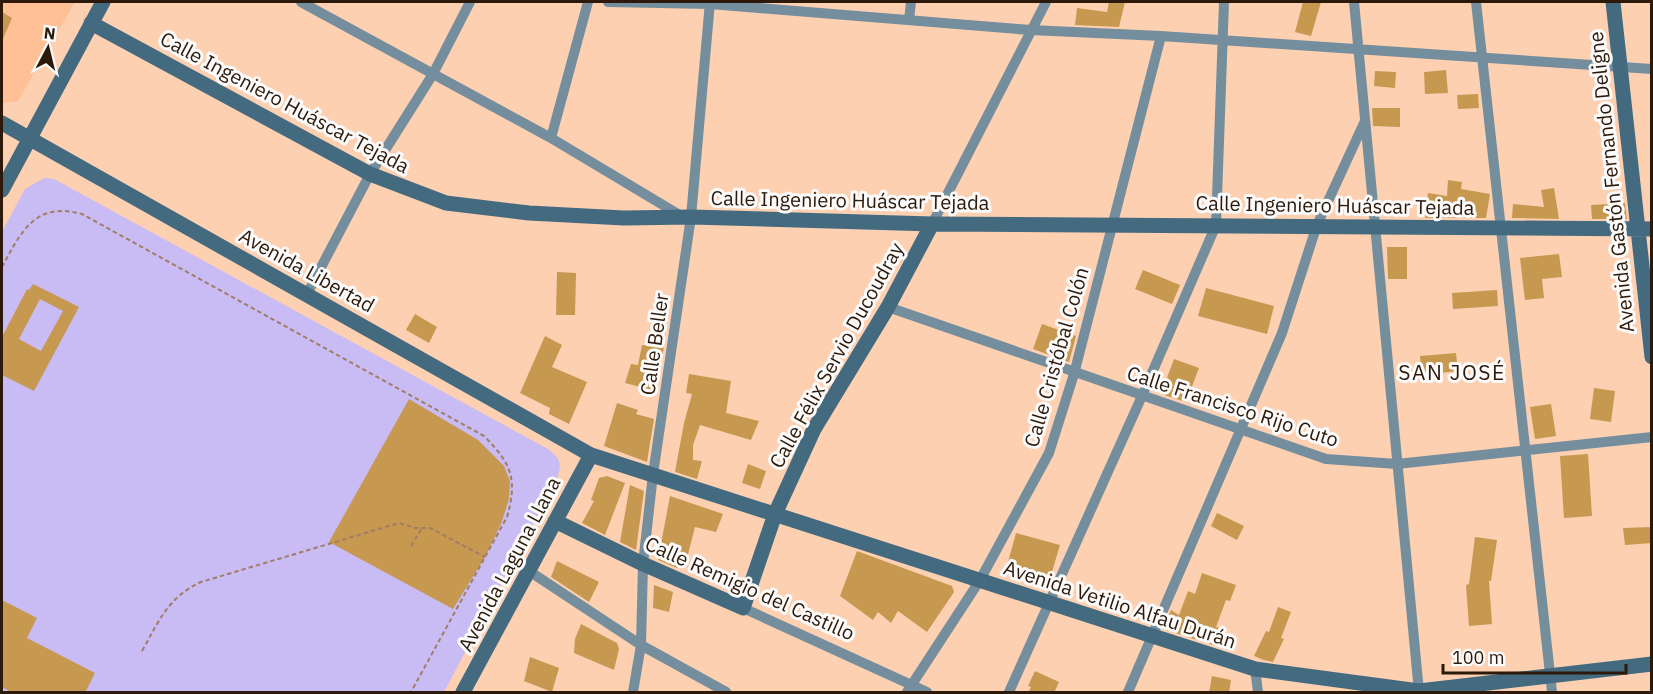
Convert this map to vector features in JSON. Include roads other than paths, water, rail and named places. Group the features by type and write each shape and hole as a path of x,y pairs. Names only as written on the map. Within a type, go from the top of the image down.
{"main road":[{"path":"2,190 103,2"},
{"name":"Avenida Gastón Fernando Deligne","path":"1613,2 1644,229 1652,357"},
{"name":"Calle Ingeniero Huáscar Tejada","path":"91,23 370,174 446,203 529,213 624,218 687,217 932,224 1373,225 1644,229"},
{"name":"Avenida Libertad","path":"2,123 591,455"},
{"name":"Calle Félix Servio Ducoudray","path":"743,608 775,514 814,429 888,307 932,224"},
{"name":"Avenida Vetilio Alfau Durán","path":"591,455 1254,669 1419,692 1652,664"},
{"name":"Avenida Laguna Llana","path":"463,693 591,455"},
{"name":"Calle Remigio del Castillo","path":"555,521 643,564 743,608"}],"street":[{"path":"301,2 551,138 687,217"},
{"path":"307,294 370,174 433,74 470,2"},
{"path":"551,138 588,2"},
{"path":"608,2 710,3 1030,30 1161,36 1652,69"},
{"path":"909,20 911,2"},
{"name":"Calle Félix Servio Ducoudray","path":"932,224 1046,2"},
{"path":"1009,693 1142,396 1215,225 1224,2"},
{"path":"1354,2 1373,225 1419,692"},
{"path":"1476,2 1499,228 1552,693"},
{"name":"Calle Beller","path":"633,693 640,645 643,564 653,474 687,217 710,3"},
{"name":"Calle Cristóbal Colón","path":"910,689 980,580 1049,453 1074,374 1161,36"},
{"path":"1128,693 1282,333 1317,225 1365,123"},
{"name":"Calle Francisco Rijo Cuto","path":"888,307 1074,374 1326,459 1397,464 1652,437"},
{"path":"529,571 640,645 726,693"},
{"name":"Calle Remigio del Castillo","path":"743,608 910,689 927,693"},
{"path":"1254,669 1258,693"}],"district":[{"name":"SAN JOSÉ","path":"1452,372"}]}
